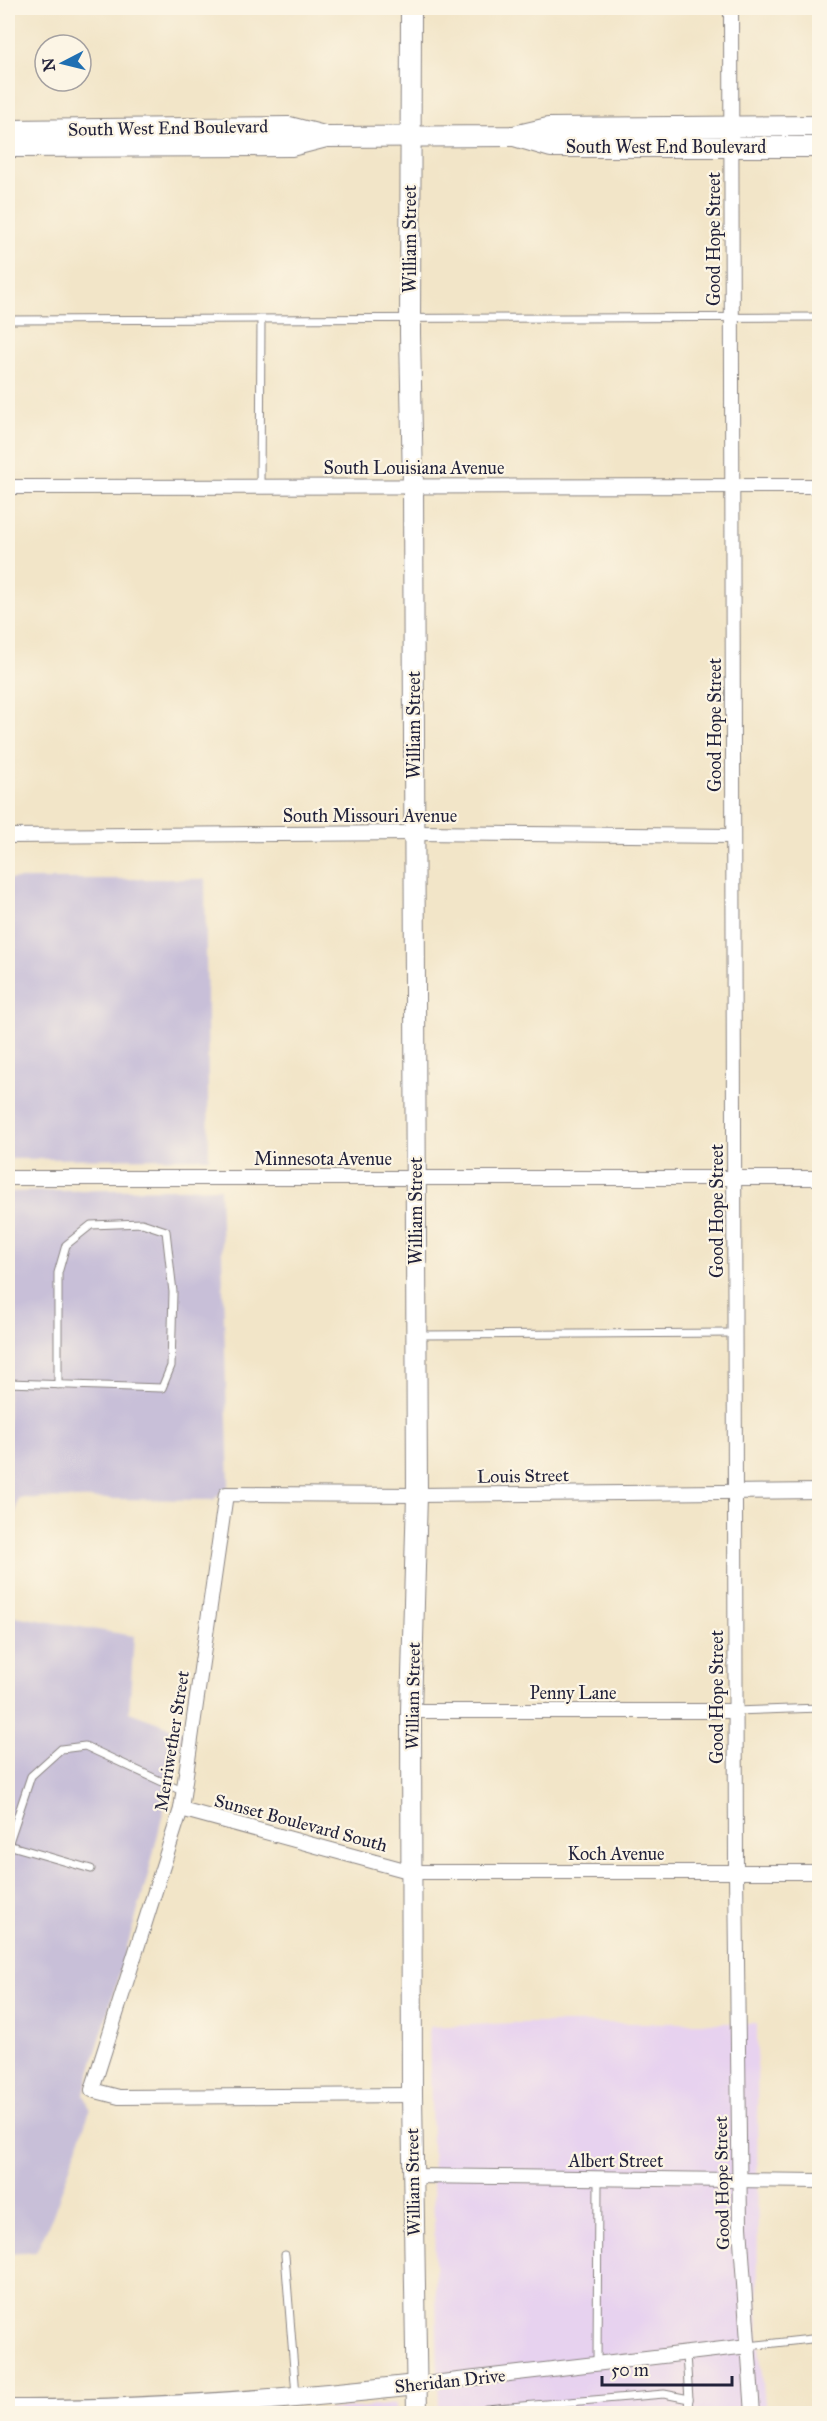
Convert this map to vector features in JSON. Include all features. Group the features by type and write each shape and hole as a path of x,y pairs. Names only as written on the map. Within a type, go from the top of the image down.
{"main road":[{"name":"William Street","path":"411,8 410,319 413,485 417,1335 417,1495 411,1711 412,2095 417,2414"},
{"name":"South West End Boulevard","path":"8,130 289,126 326,137"},
{"name":"South West End Boulevard","path":"8,147 291,146 326,137 514,136 548,128 819,126"},
{"name":"South West End Boulevard","path":"514,136 551,147 819,147"},
{"name":"Sheridan Drive","path":"8,2410 68,2412 296,2398 416,2385"}],"street":[{"name":"Good Hope Street","path":"731,8 736,1872 740,2226 753,2414"},
{"name":"South Louisiana Avenue","path":"8,487 819,486"},
{"name":"South Missouri Avenue","path":"8,836 415,833 733,836"},
{"name":"Minnesota Avenue","path":"8,1178 819,1178"},
{"name":"Louis Street","path":"226,1494 417,1495 819,1491"},
{"name":"Merriwether Street","path":"226,1494 182,1809 92,2090 119,2097 412,2095"},
{"name":"Penny Lane","path":"411,1711 735,1711"},
{"name":"Sunset Boulevard South","path":"182,1809 412,1872"},
{"name":"Koch Avenue","path":"412,1872 819,1872"},
{"name":"Albert Street","path":"413,2176 819,2181"},
{"name":"Sheridan Drive","path":"416,2385 748,2346"}],"lane":[{"path":"8,320 819,317"},
{"path":"260,486 261,320"},
{"path":"8,1383 58,1385 162,1388 171,1366 172,1335 173,1293 166,1231 142,1224 91,1225 66,1245 58,1273 58,1385"},
{"path":"417,1335 734,1333"},
{"path":"735,1711 819,1708"},
{"path":"91,1869 8,1845 31,1776 62,1749 85,1746 184,1792"},
{"path":"597,2365 598,2180"},
{"path":"285,2255 296,2398"},
{"path":"748,2346 819,2338"},
{"path":"686,2355 689,2399 687,2414"},
{"path":"478,2414 486,2409 664,2394 689,2399"}],"shaded area":[{"path":"8,879 205,879 209,1158 8,1159"},
{"path":"220,1188 229,1485 213,1500 18,1498 8,1570 8,1192"},
{"path":"8,1615 134,1636 129,1712 183,1732 147,1879 84,2093 90,2110 53,2215 36,2252 8,2254"},
{"path":"513,2023 757,2023 758,2335 766,2413 439,2413 429,2027"},
{"path":"395,2404 395,2413 266,2413 357,2408"}]}
